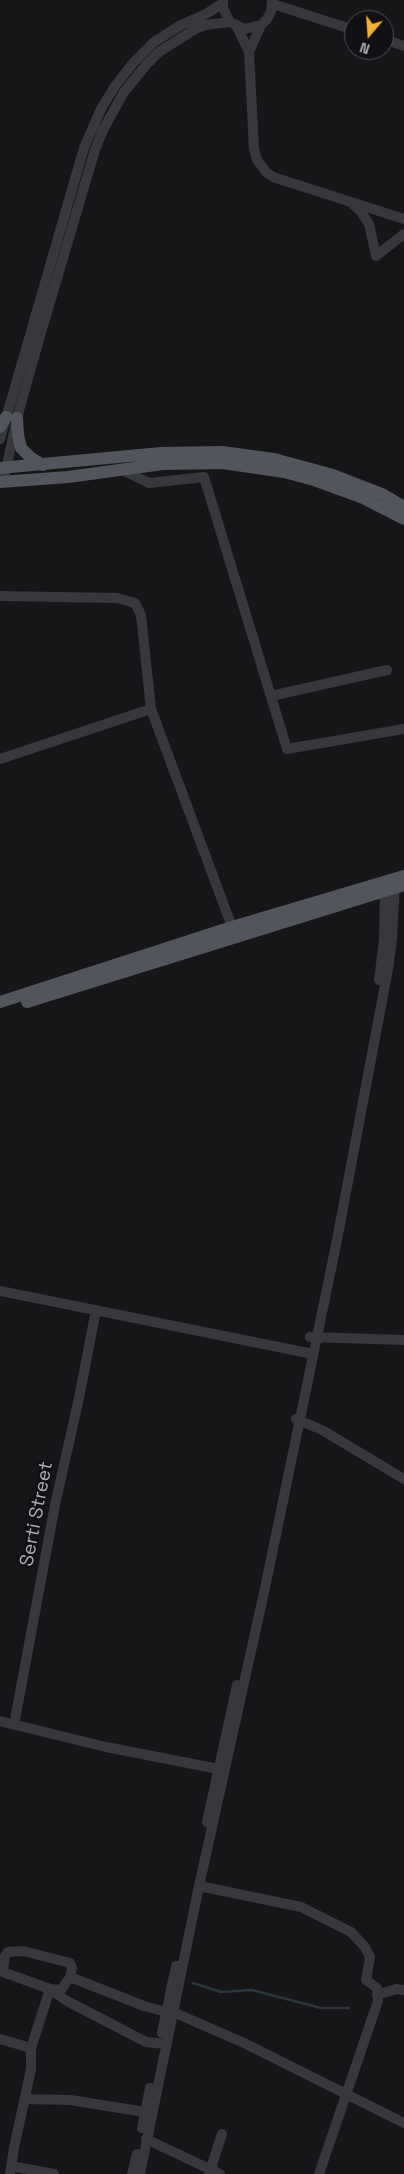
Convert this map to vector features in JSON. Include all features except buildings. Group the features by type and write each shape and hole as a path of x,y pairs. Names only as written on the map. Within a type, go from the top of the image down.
{"main road":[{"path":"8,421 18,435 21,448 30,457 43,465"},
{"path":"3,468 161,454 222,452 274,459 333,475 382,494 404,507"},
{"path":"2,482 68,477 120,469 200,463 247,465 284,472 335,487 404,519"},
{"path":"0,1002 232,927 395,883"},
{"path":"0,1010 395,883"}],"street":[{"path":"2,482 8,421 84,148 102,109 125,74 154,42 181,25 206,14 223,1 225,16 234,25 249,52 254,150 257,160 266,172 273,177 404,219"},
{"path":"249,52 261,25 267,19 272,2 344,27"},
{"path":"0,439 8,421 95,150 112,113 133,80 159,52 195,29 205,25 234,25 245,29 261,25"},
{"path":"351,202 362,213 369,224 376,256 404,234"},
{"path":"120,469 149,483 204,477 287,749 404,729"},
{"path":"0,596 117,598 135,603 141,615 151,708 232,927"},
{"path":"271,696 387,670"},
{"path":"0,759 151,708"},
{"path":"132,2174 149,2110 200,1886 222,1770 297,1419 388,969 392,940 395,883"},
{"path":"0,1291 310,1353"},
{"name":"Serti Street","path":"14,1724 55,1504 79,1398 96,1310"},
{"path":"313,1338 404,1340"},
{"path":"297,1419 322,1430 404,1479"},
{"path":"0,1722 106,1747 222,1770"},
{"path":"196,1764 205,1769 215,1785"},
{"path":"170,2012 215,1785 222,1770"},
{"path":"200,1886 301,1907 351,1932 365,1947 370,1957 366,1980 376,1988 374,2016 319,2174"},
{"path":"23,1951 70,1963 72,1968 70,1977 61,1990 50,1989 1,1972 4,1956 8,1952 23,1951"},
{"path":"70,1977 144,2006 170,2012 244,2044 404,2123"},
{"path":"50,1989 66,2001 146,2042 163,2044"},
{"path":"50,1989 31,2048 32,2064 11,2170 54,2174"},
{"path":"377,1995 396,1989 404,1990"},
{"path":"0,2039 31,2048"},
{"path":"25,2099 70,2100 149,2110"},
{"path":"140,2174 149,2110"},
{"path":"210,2172 222,2134"},
{"path":"146,2139 210,2172 220,2174"}],"waterway":[{"path":"193,1983 221,1992 252,1990 321,2008 349,2008"}]}
